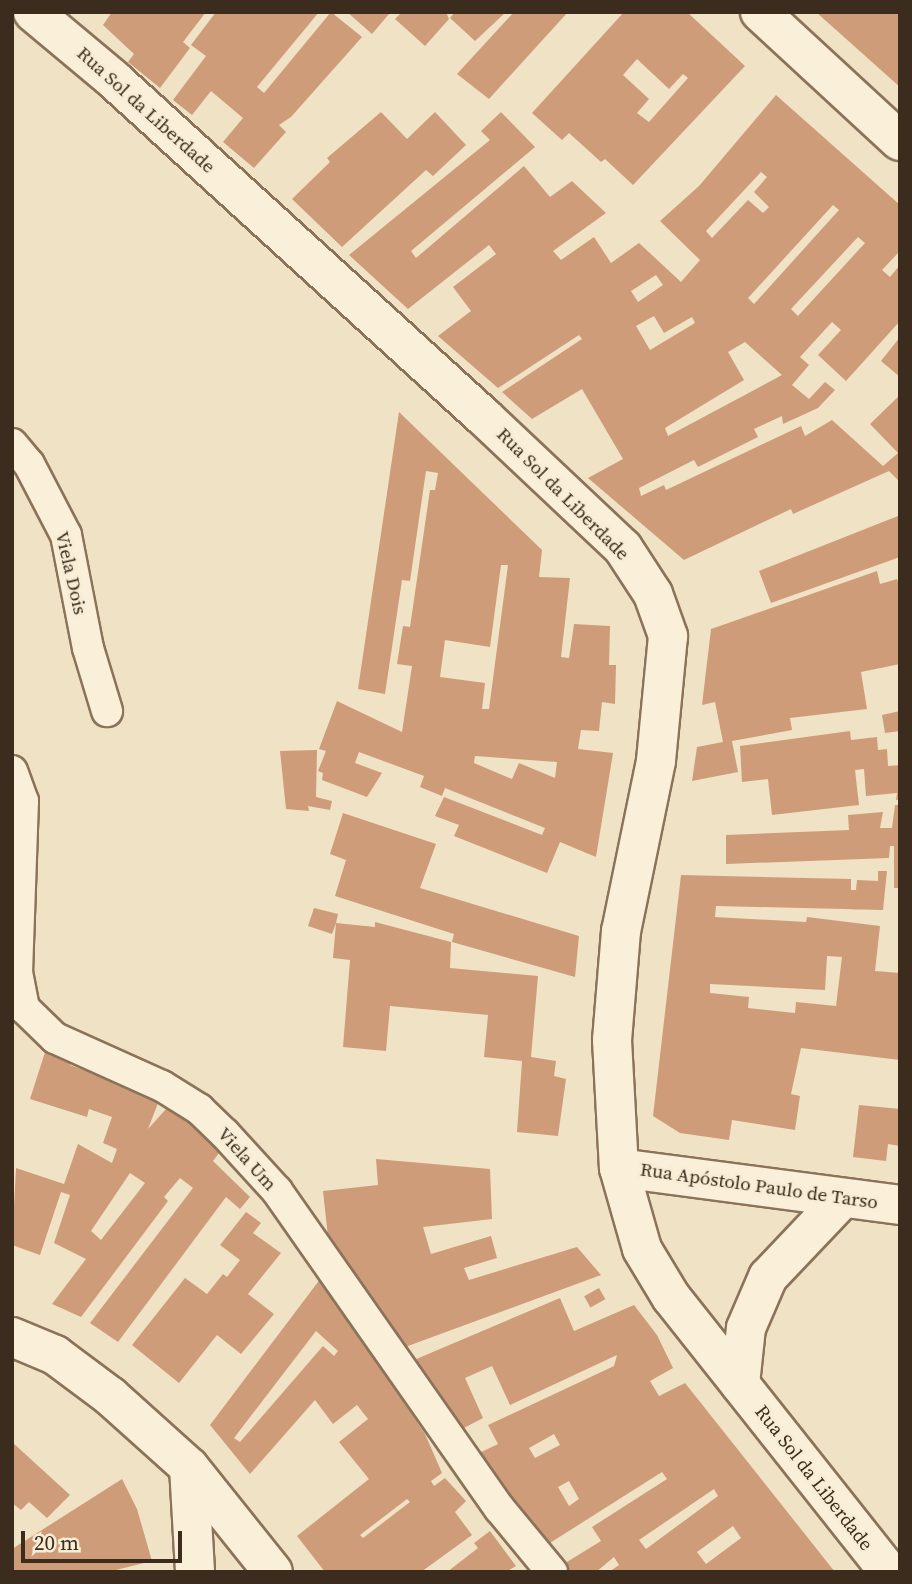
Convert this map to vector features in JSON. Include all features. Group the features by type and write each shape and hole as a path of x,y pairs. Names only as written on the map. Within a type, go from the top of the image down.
{"street":[{"name":"Rua Sol da Liberdade","path":"33,12 113,79 484,417 623,548 653,594 668,636 656,761 621,931 612,1040 618,1168 642,1249 671,1297 889,1572"},
{"path":"760,12 900,141"},
{"name":"Rua Apóstolo Paulo de Tarso","path":"618,1168 900,1205"},
{"path":"740,1384 746,1328 768,1277 843,1198"},
{"path":"12,1337 55,1355 110,1396 189,1467 273,1572"},
{"path":"189,1467 195,1572"}],"lane":[{"name":"Viela Dois","path":"12,444 29,464 66,535 89,649 107,711"},
{"name":"Viela Um","path":"12,771 23,800 17,972 24,1008 55,1038 162,1086 199,1109 225,1134 277,1191 500,1509 552,1572"}],"building":[{"path":"112,12 206,12 183,42 190,48 160,88 128,62 134,54 103,25"},
{"path":"216,12 319,12 257,87 264,93 331,12 362,37 291,117 279,125 286,132 254,168 223,142 243,118 211,91 192,115 173,100 206,56 191,45"},
{"path":"347,12 387,12 389,14 372,34"},
{"path":"402,12 446,12 449,19 425,46 395,19"},
{"path":"455,12 506,12 475,41 450,18"},
{"path":"514,12 568,12 489,99 457,74"},
{"path":"624,12 687,12 745,66 633,185 605,159 601,162 569,133 562,140 532,113","holes":["637,59 669,89 683,74 688,78 649,122 637,113 649,99 623,75"]},
{"path":"816,12 900,12 900,87 882,71"},
{"path":"776,95 900,205 900,251 882,270 890,277 900,265 900,321 846,381 818,355 841,330 832,322 800,357 809,365 792,385 809,399 825,382 835,390 818,408 783,424 782,416 754,429 758,437 698,467 694,460 639,488 641,496 664,485 666,490 801,426 805,436 832,420 883,466 898,453 870,424 900,395 900,482 889,471 793,514 791,509 684,560 588,478 623,459 582,389 532,419 502,392 582,339 579,335 498,388 438,336 471,311 453,287 496,254 489,245 408,309 349,255 490,140 481,131 501,112 535,147 411,251 416,258 524,166 550,197 572,181 606,213 553,251 561,260 594,237 611,263 639,243 681,282 700,260 660,221 699,186","holes":["761,172 767,177 754,192 769,207 763,213 748,200 712,238 706,231","833,205 839,210 754,304 748,298","858,237 865,243 798,316 791,309","656,275 663,285 638,302 631,291","654,316 664,333 692,317 695,323 650,350 636,326","745,342 782,375 668,436 665,428 744,380 728,352"]},
{"path":"381,112 407,139 435,112 466,145 433,176 426,170 342,247 292,199 330,162 327,158"},
{"path":"900,337 900,377 881,361"},
{"path":"399,412 542,550 539,577 570,578 561,657 569,658 574,624 610,626 609,665 616,665 615,704 602,702 599,731 581,730 578,749 613,753 596,857 560,842 547,873 454,836 459,825 435,816 444,797 542,835 545,828 445,788 442,796 420,787 424,776 359,752 355,763 382,773 367,797 322,780 323,773 318,771 326,751 319,749 337,701 402,732 412,666 397,664 403,626 410,627 430,490 435,490 438,473 426,471 410,581 402,580 385,694 358,689","holes":["501,565 508,565 489,709 482,709 485,683 440,677 445,640 490,647","475,756 557,762 555,778 519,763 512,779 474,763"]},
{"path":"898,516 900,557 771,603 759,571"},
{"path":"877,571 880,584 897,579 900,589 900,664 861,672 867,709 790,718 792,730 732,741 738,772 692,781 697,747 723,742 715,702 702,705 711,629"},
{"path":"900,711 900,731 885,733 882,715"},
{"path":"850,731 851,740 877,737 878,750 887,749 888,766 900,765 900,799 896,800 897,793 866,796 864,769 855,770 859,805 772,815 768,779 742,782 740,746"},
{"path":"317,750 316,797 332,801 330,810 308,806 309,811 286,809 280,751"},
{"path":"895,805 900,805 900,888 894,888 894,846 890,846 889,858 726,864 726,835 849,830 848,815 883,812 880,828 892,828"},
{"path":"343,813 436,844 420,888 579,936 575,977 452,942 454,934 335,896 346,860 330,854"},
{"path":"878,871 887,871 883,910 716,906 715,917 806,922 807,917 880,926 875,971 900,973 900,1060 801,1048 791,1094 800,1096 795,1130 732,1120 729,1140 680,1133 653,1116 681,875 851,879 851,890 856,890 857,880 878,881","holes":["827,956 842,957 836,1006 796,1002 795,1013 748,1008 749,997 710,993 710,984 825,990"]},
{"path":"314,908 338,914 332,934 308,926"},
{"path":"375,922 451,942 450,968 538,976 531,1057 556,1061 554,1076 566,1079 558,1136 517,1132 522,1061 484,1057 488,1015 390,1006 386,1051 343,1047 350,960 333,958 336,923 375,927"},
{"path":"47,1046 74,1052 70,1065 100,1076 102,1071 162,1093 148,1129 176,1098 222,1149 213,1161 250,1197 240,1209 226,1197 118,1342 90,1323 193,1188 180,1178 164,1197 168,1201 81,1317 52,1304 86,1259 54,1243 70,1195 61,1192 40,1255 12,1245 16,1168 64,1184 78,1144 112,1163 117,1149 103,1143 112,1117 89,1109 87,1117 30,1099","holes":["130,1173 145,1183 101,1240 91,1231"]},
{"path":"859,1105 900,1109 900,1146 888,1144 886,1161 853,1157"},
{"path":"376,1159 490,1169 492,1219 423,1227 431,1254 491,1236 497,1258 464,1268 469,1280 577,1247 601,1275 397,1350 360,1300 328,1237 323,1191 378,1185"},
{"path":"246,1212 261,1223 253,1233 281,1253 248,1294 274,1314 241,1354 217,1335 179,1383 132,1345 185,1278 207,1294 223,1274 227,1277 240,1260 220,1245"},
{"path":"321,1278 425,1434 442,1473 431,1481 434,1486 445,1478 466,1501 455,1512 472,1535 421,1572 325,1572 297,1536 369,1479 339,1442 368,1419 357,1405 333,1424 315,1400 250,1474 210,1425","holes":["316,1331 338,1351 334,1356 323,1346 240,1442 234,1438","407,1499 410,1502 363,1538 360,1535"]},
{"path":"599,1288 605,1299 590,1308 584,1296"},
{"path":"560,1298 574,1331 634,1305 657,1335 673,1368 650,1381 659,1396 685,1383 835,1572 609,1572 619,1565 614,1557 596,1572 568,1572 562,1565 601,1541 592,1527 667,1479 662,1472 542,1548 514,1501 504,1505 477,1454 498,1444 488,1425 614,1366 617,1355 510,1405 492,1366 465,1378 483,1418 462,1429 414,1360","holes":["554,1434 560,1445 535,1458 529,1448","569,1481 579,1499 569,1506 558,1487","714,1489 718,1496 646,1549 639,1540","733,1526 741,1538 706,1564 697,1552"]},
{"path":"12,1442 70,1495 47,1518 29,1502 21,1510 12,1503"},
{"path":"122,1479 137,1509 152,1561 108,1572 12,1572 12,1549"},
{"path":"490,1531 516,1566 506,1572 447,1572 478,1548 474,1543"}]}
